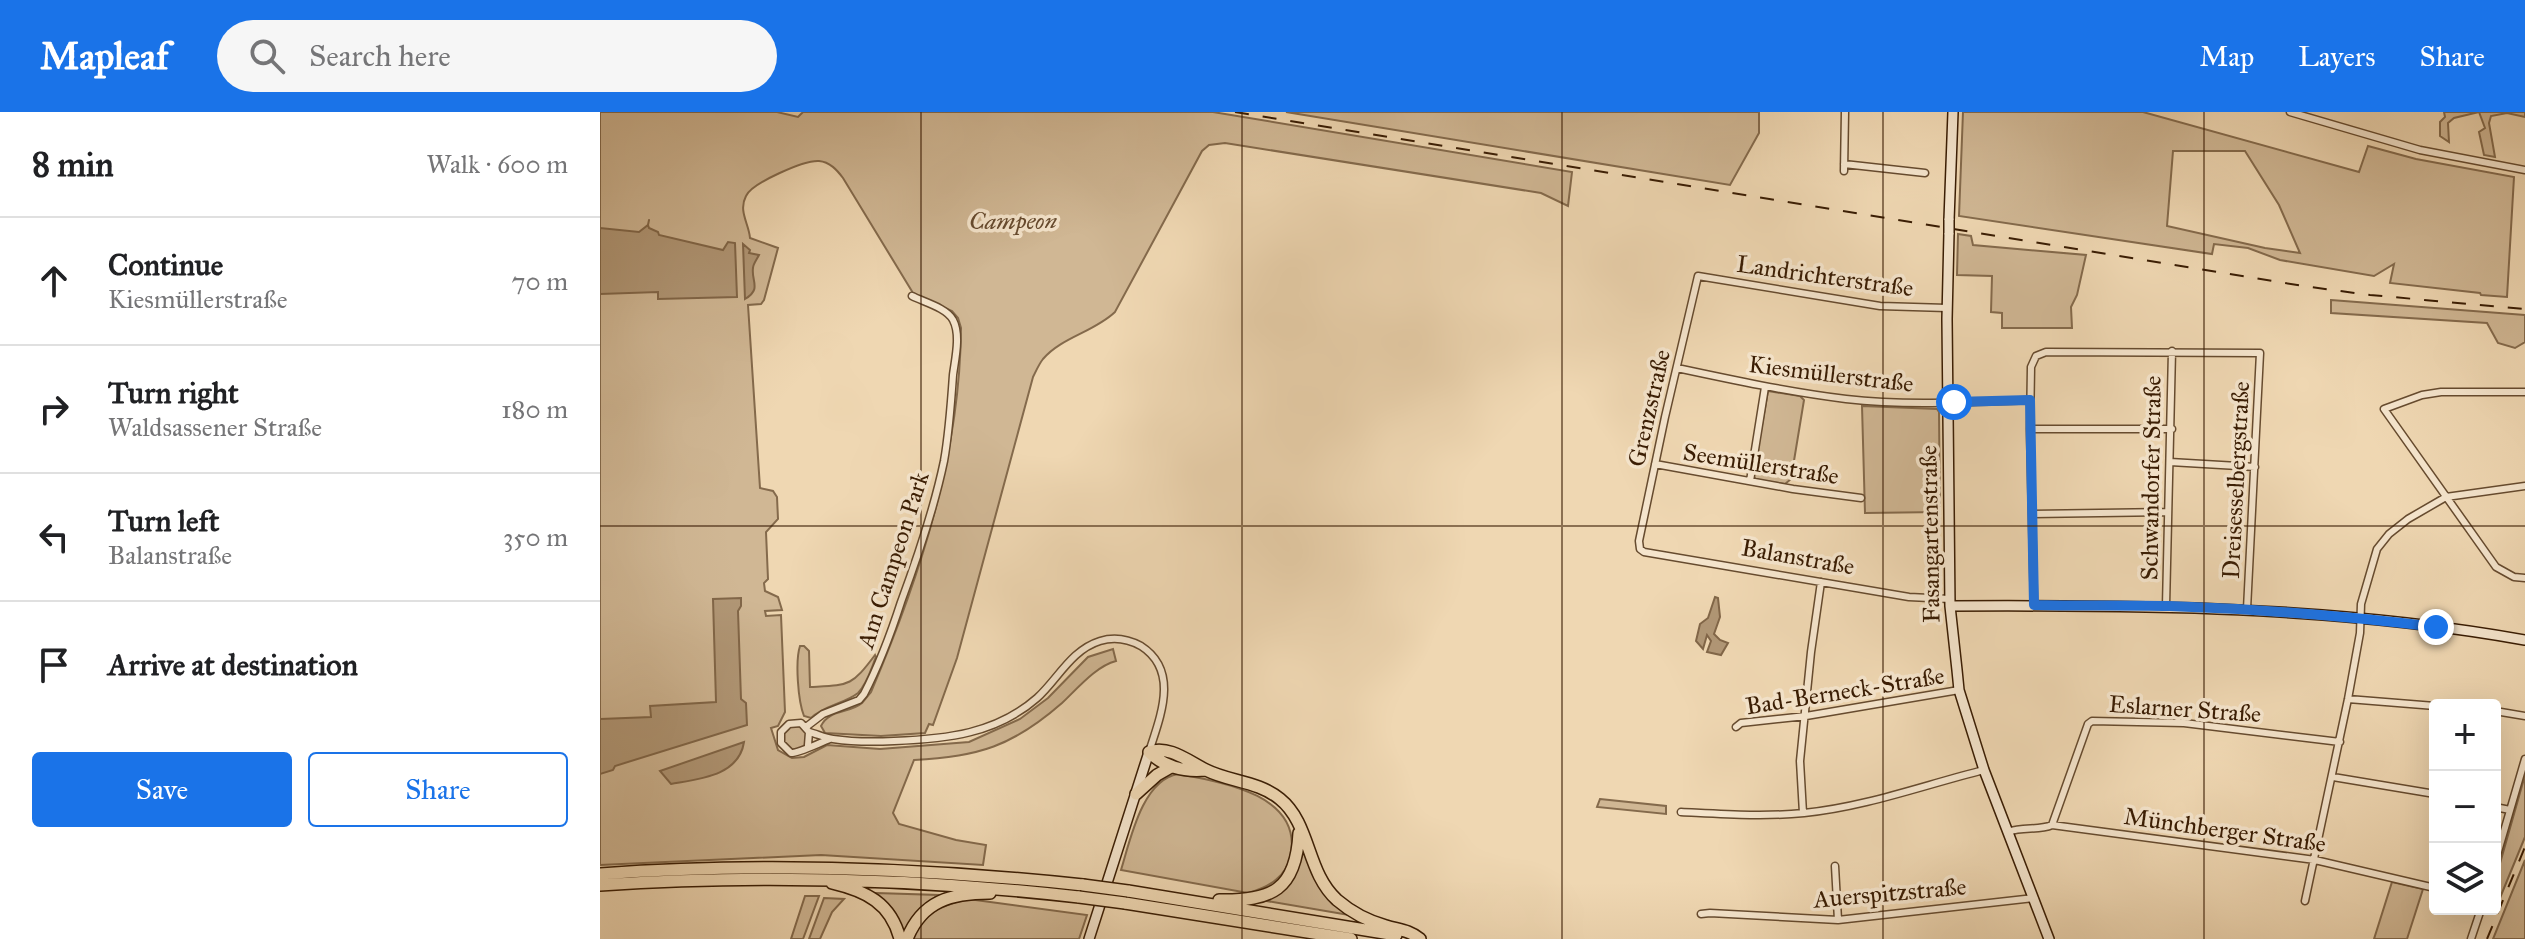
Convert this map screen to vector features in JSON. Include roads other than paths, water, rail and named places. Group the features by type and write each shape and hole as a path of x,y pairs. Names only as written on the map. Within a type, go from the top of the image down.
{"highway":[{"path":"1206,770 1171,767 1149,752 1160,748 1206,770 1252,784 1272,794 1292,812 1317,874 1330,893 1362,917 1411,932 1419,939"},
{"path":"1136,794 1171,767"},
{"path":"1126,897 1243,900 1271,892 1286,881 1293,871 1299,828"},
{"path":"600,874 684,869 814,872 1047,893"},
{"path":"600,885 814,872 843,877 991,876 1126,897 1351,939"},
{"path":"843,877 884,906 896,925 900,939"},
{"path":"907,939 914,922 928,908 945,898 983,893 1081,891"},
{"path":"1177,899 1419,939"}],"street":[{"path":"1845,112 1844,167 1925,173"},
{"name":"Fasangartenstraße","path":"1953,112 1947,308 1950,603 1959,690 1984,770 2049,939"},
{"path":"2290,112 2420,150 2525,170"},
{"name":"Landrichterstraße","path":"1698,276 1880,306 1947,308"},
{"name":"Grenzstraße","path":"1640,549 1655,464 1698,276"},
{"name":"Am Campeon Park","path":"808,730 823,714 859,700 868,687 930,517 944,458 956,347 955,326 953,318 946,312 912,296"},
{"path":"2034,605 2030,400 2031,367 2036,356 2046,352 2172,351"},
{"name":"Dreisesselbergstraße","path":"2172,351 2260,353 2247,609"},
{"name":"Schwandorfer Straße","path":"2166,606 2172,351"},
{"name":"Kiesmüllerstraße","path":"1677,368 1765,387 1846,399 1948,402 2030,400"},
{"path":"1750,481 1765,387"},
{"path":"2525,392 2441,392 2422,395 2384,409 2496,567 2514,577 2525,578"},
{"path":"2030,429 2172,429"},
{"path":"2170,462 2255,467"},
{"name":"Seemüllerstraße","path":"1655,464 1861,498"},
{"path":"2305,901 2340,742 2360,633 2360,609 2370,566 2382,542 2408,519 2446,497 2525,486"},
{"path":"2032,514 2168,512"},
{"name":"Balanstraße","path":"1640,549 1950,603 2247,609 2360,617 2525,640"},
{"path":"1803,813 1800,761 1821,582"},
{"path":"830,739 808,745 801,752 791,753 783,747 780,738 781,732 789,724 801,723 808,730 830,739 875,742 920,740 974,732 1006,719 1036,698 1084,648 1115,639 1141,647 1156,660 1164,677 1164,701 1089,939"},
{"name":"Bad-Berneck-Straße","path":"1736,727 1741,723 1806,716 1959,690"},
{"path":"2348,699 2429,706"},
{"path":"2501,712 2525,716"},
{"path":"820,735 816,727 823,714"},
{"name":"Eslarner Straße","path":"2052,825 2088,724 2092,721 2184,723 2340,742"},
{"path":"808,730 808,745"},
{"path":"2500,843 2525,759"},
{"path":"1681,812 1752,816 1803,813 1864,802 1984,770"},
{"path":"2333,777 2429,793"},
{"path":"2501,808 2510,810"},
{"name":"Münchberger Straße","path":"2008,832 2052,825 2315,860 2429,887"},
{"path":"1835,866 1838,920"},
{"name":"Auerspitzstraße","path":"1701,914 1838,920 2034,898"},
{"path":"2471,939 2479,915"}],"waterway":[{"path":"648,225 649,220"}],"railway":[{"path":"1235,112 2303,286 2525,309"},
{"path":"2487,939 2525,847"}],"park label":[{"name":"Campeon","path":"1013,221"}]}
